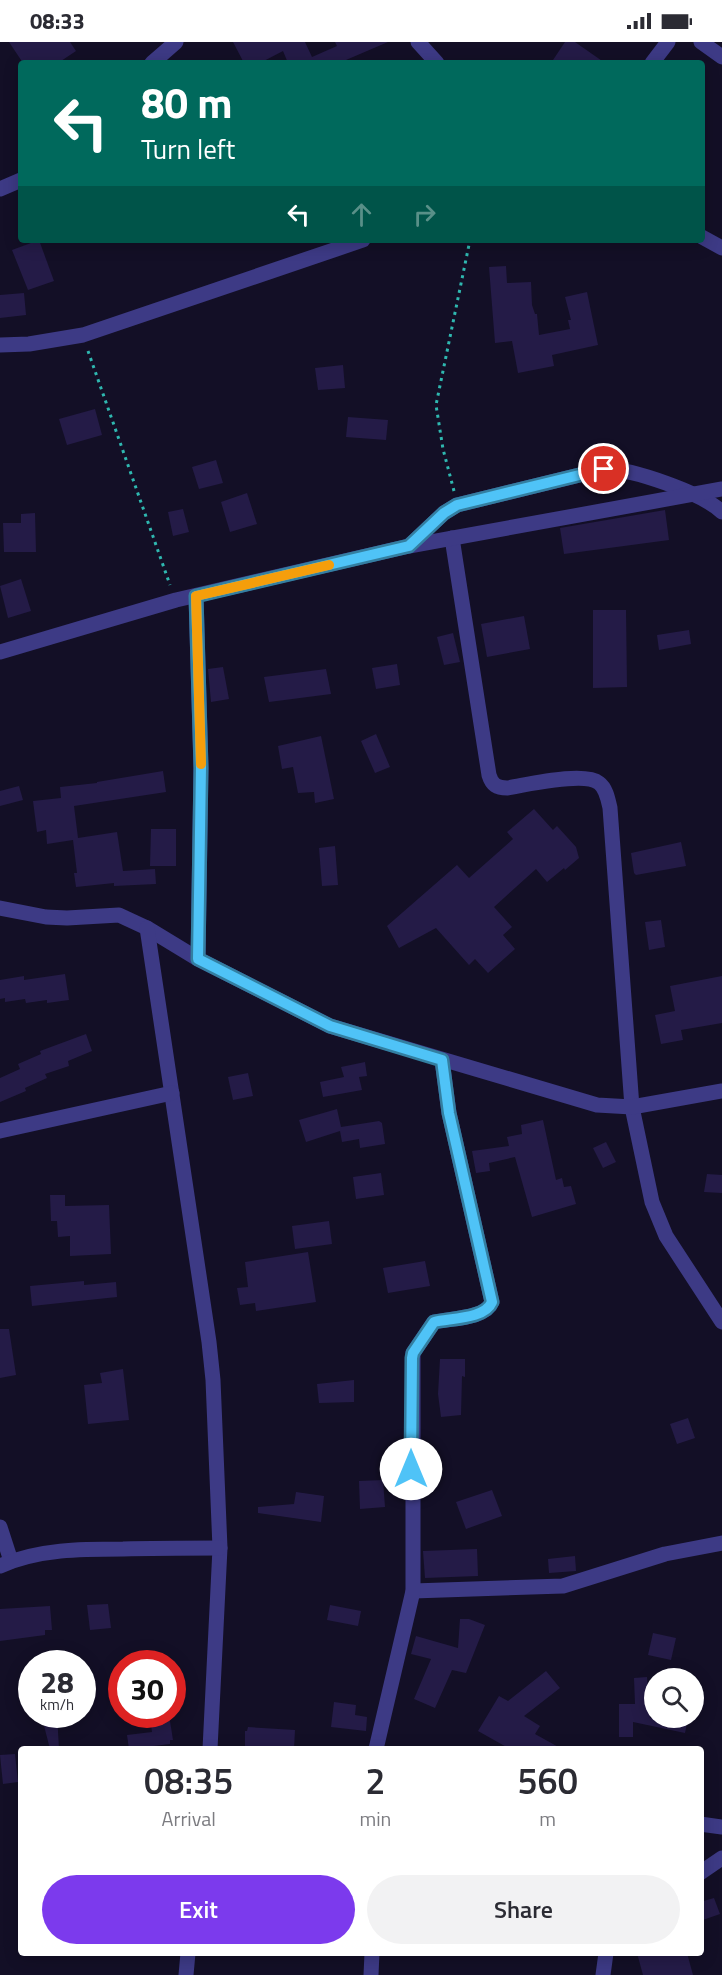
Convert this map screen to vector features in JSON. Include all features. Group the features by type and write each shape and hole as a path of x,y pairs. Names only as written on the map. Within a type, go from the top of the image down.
{"street":[{"path":"155,60 176,42"},
{"path":"418,42 434,60"},
{"path":"654,60 668,42"},
{"path":"701,42 722,57"},
{"path":"0,189 18,181"},
{"path":"705,239 722,248"},
{"path":"0,345 29,344 83,335 354,243"},
{"path":"409,546 444,513 457,505 604,469 629,472 692,494 722,512"},
{"path":"0,652 176,600 409,546 722,489"},
{"path":"452,538 492,783 499,788 507,788 583,777 600,783 606,793 610,808 632,1107 652,1202 666,1236 722,1322"},
{"path":"196,596 201,768 198,959"},
{"path":"0,908 46,917 119,915 147,928 198,959 330,1026 597,1105 632,1107 722,1091"},
{"path":"147,928 210,1342 213,1380 220,1548 210,1746"},
{"path":"377,1746 412,1591 413,1353 434,1322 480,1313 489,1308 492,1302 449,1113 442,1060"},
{"path":"0,1131 172,1093"},
{"path":"0,1527 5,1564 50,1552 76,1549 220,1548"},
{"path":"412,1591 563,1586 665,1554 722,1543"},
{"path":"704,1825 722,1827"},
{"path":"704,1870 722,1858"},
{"path":"186,1975 188,1956"},
{"path":"371,1975 372,1956"},
{"path":"603,1975 606,1956"}],"path":[{"path":"457,505 443,449 436,405 469,243"},
{"path":"83,335 176,600"}],"building":[{"path":"9,42 70,42 76,51 62,60 21,60"},
{"path":"233,42 305,42 312,57 337,46 335,42 388,42 346,60 287,60 283,51 266,60 242,60"},
{"path":"565,42 575,42 601,60 553,60"},
{"path":"31,243 40,243 54,281 28,290 12,250"},
{"path":"506,266 507,283 531,282 532,305 537,314 539,335 570,329 568,320 571,320 565,297 587,292 598,345 552,355 554,366 518,373 512,341 495,343 489,267"},
{"path":"24,293 26,315 0,318 0,295"},
{"path":"343,365 345,388 318,390 315,368"},
{"path":"95,409 102,435 67,445 59,419"},
{"path":"348,417 388,420 386,440 346,437"},
{"path":"216,460 223,483 199,489 192,467"},
{"path":"247,493 257,524 230,532 221,502"},
{"path":"183,509 189,532 173,536 168,512"},
{"path":"665,510 669,540 564,554 560,528"},
{"path":"35,513 36,552 4,552 3,523 21,523 21,514"},
{"path":"21,579 31,611 8,618 0,586"},
{"path":"593,610 626,610 627,687 593,688"},
{"path":"524,616 530,649 487,657 481,624"},
{"path":"689,630 691,644 659,650 657,635"},
{"path":"453,633 460,662 444,665 437,637"},
{"path":"397,664 400,685 376,689 372,668"},
{"path":"223,667 229,699 211,702 208,669"},
{"path":"326,669 331,694 269,702 264,677"},
{"path":"376,734 390,767 375,773 361,741"},
{"path":"321,736 334,799 315,803 314,792 298,793 293,767 282,769 278,746"},
{"path":"163,771 166,792 74,806 78,838 117,832 123,871 155,869 156,884 114,886 114,883 76,887 74,873 77,873 73,840 47,844 46,830 37,832 33,801 61,798 60,787"},
{"path":"19,786 23,800 0,806 0,791"},
{"path":"534,809 553,830 557,826 576,847 579,858 547,882 536,869 494,907 512,927 503,935 515,949 488,973 475,959 469,965 436,928 399,948 387,926 457,865 469,878 513,839 507,832"},
{"path":"151,829 176,829 176,866 150,866"},
{"path":"681,842 686,866 636,875 634,873 631,853"},
{"path":"335,846 338,885 322,886 319,848"},
{"path":"661,920 665,947 649,950 645,922"},
{"path":"65,974 69,1000 26,1003 25,999 5,1002 5,998 0,999 0,980 24,976 24,980"},
{"path":"722,976 722,1023 681,1030 683,1040 661,1044 655,1015 675,1011 670,986"},
{"path":"86,1034 92,1051 68,1061 69,1066 45,1074 47,1078 25,1088 26,1091 0,1102 0,1078 20,1069 18,1064 41,1054 40,1051"},
{"path":"365,1062 367,1076 359,1077 362,1090 323,1097 320,1082 344,1077 341,1067"},
{"path":"248,1073 253,1096 233,1100 228,1077"},
{"path":"337,1109 341,1127 379,1121 382,1123 385,1144 360,1148 359,1139 342,1142 340,1131 306,1142 299,1120"},
{"path":"543,1120 556,1180 562,1178 564,1187 571,1186 576,1204 532,1217 515,1157 489,1163 490,1171 476,1173 472,1151 509,1146 507,1137 522,1134 521,1125"},
{"path":"606,1142 616,1162 603,1168 593,1148"},
{"path":"381,1173 384,1195 356,1199 353,1177"},
{"path":"707,1174 722,1175 722,1193 704,1192"},
{"path":"50,1195 65,1195 65,1206 109,1205 111,1254 70,1256 70,1236 58,1237 57,1221 51,1221"},
{"path":"329,1221 332,1244 295,1249 292,1226"},
{"path":"308,1252 316,1302 256,1311 255,1303 240,1305 237,1288 248,1287 245,1262"},
{"path":"425,1261 430,1286 388,1293 383,1268"},
{"path":"84,1281 84,1285 116,1282 117,1297 32,1306 30,1286"},
{"path":"0,1329 9,1329 16,1375 0,1378"},
{"path":"440,1359 465,1359 461,1415 441,1417 438,1394"},
{"path":"123,1369 129,1420 88,1424 84,1385 102,1383 100,1373"},
{"path":"354,1380 354,1402 319,1403 317,1384"},
{"path":"688,1418 695,1438 677,1444 670,1424"},
{"path":"383,1480 385,1507 360,1509 359,1481"},
{"path":"492,1490 502,1516 466,1529 456,1502"},
{"path":"296,1492 324,1496 321,1522 258,1513 258,1507 294,1504"},
{"path":"477,1549 478,1576 425,1578 423,1551"},
{"path":"575,1556 576,1571 549,1573 548,1559"},
{"path":"108,1604 111,1628 90,1630 87,1605"},
{"path":"330,1605 361,1611 358,1626 327,1620"},
{"path":"50,1606 52,1630 45,1630 45,1635 0,1641 0,1609"},
{"path":"460,1619 469,1619 485,1625 466,1673 452,1670 435,1708 414,1699 431,1659 411,1654 416,1636 458,1648"},
{"path":"653,1633 676,1638 671,1660 648,1655"},
{"path":"546,1671 560,1688 524,1716 540,1726 535,1734 557,1746 505,1746 478,1731 499,1696 508,1701"},
{"path":"644,1677 644,1724 633,1722 633,1737 619,1737 619,1704 635,1704 634,1678"},
{"path":"334,1702 356,1705 355,1715 367,1717 366,1731 331,1727"},
{"path":"248,1727 295,1730 294,1746 245,1746 245,1731"},
{"path":"45,1728 58,1728 59,1746 49,1746"},
{"path":"151,1728 171,1728 173,1740 170,1740 170,1744 129,1746 127,1735 152,1732"},
{"path":"661,1728 686,1728 685,1733"},
{"path":"15,1754 18,1782 3,1784 0,1755"},
{"path":"714,1898 720,1914 704,1920 704,1901"},
{"path":"638,1956 688,1956 693,1975 643,1975"}],"slow traffic":[{"path":"201,764 196,596 329,565"}],"route":[{"path":"411,1469 413,1353 434,1322 486,1311 492,1302 446,1099 442,1060 330,1026 198,959 201,768 196,596 409,546 433,522 457,505 604,469"}]}
